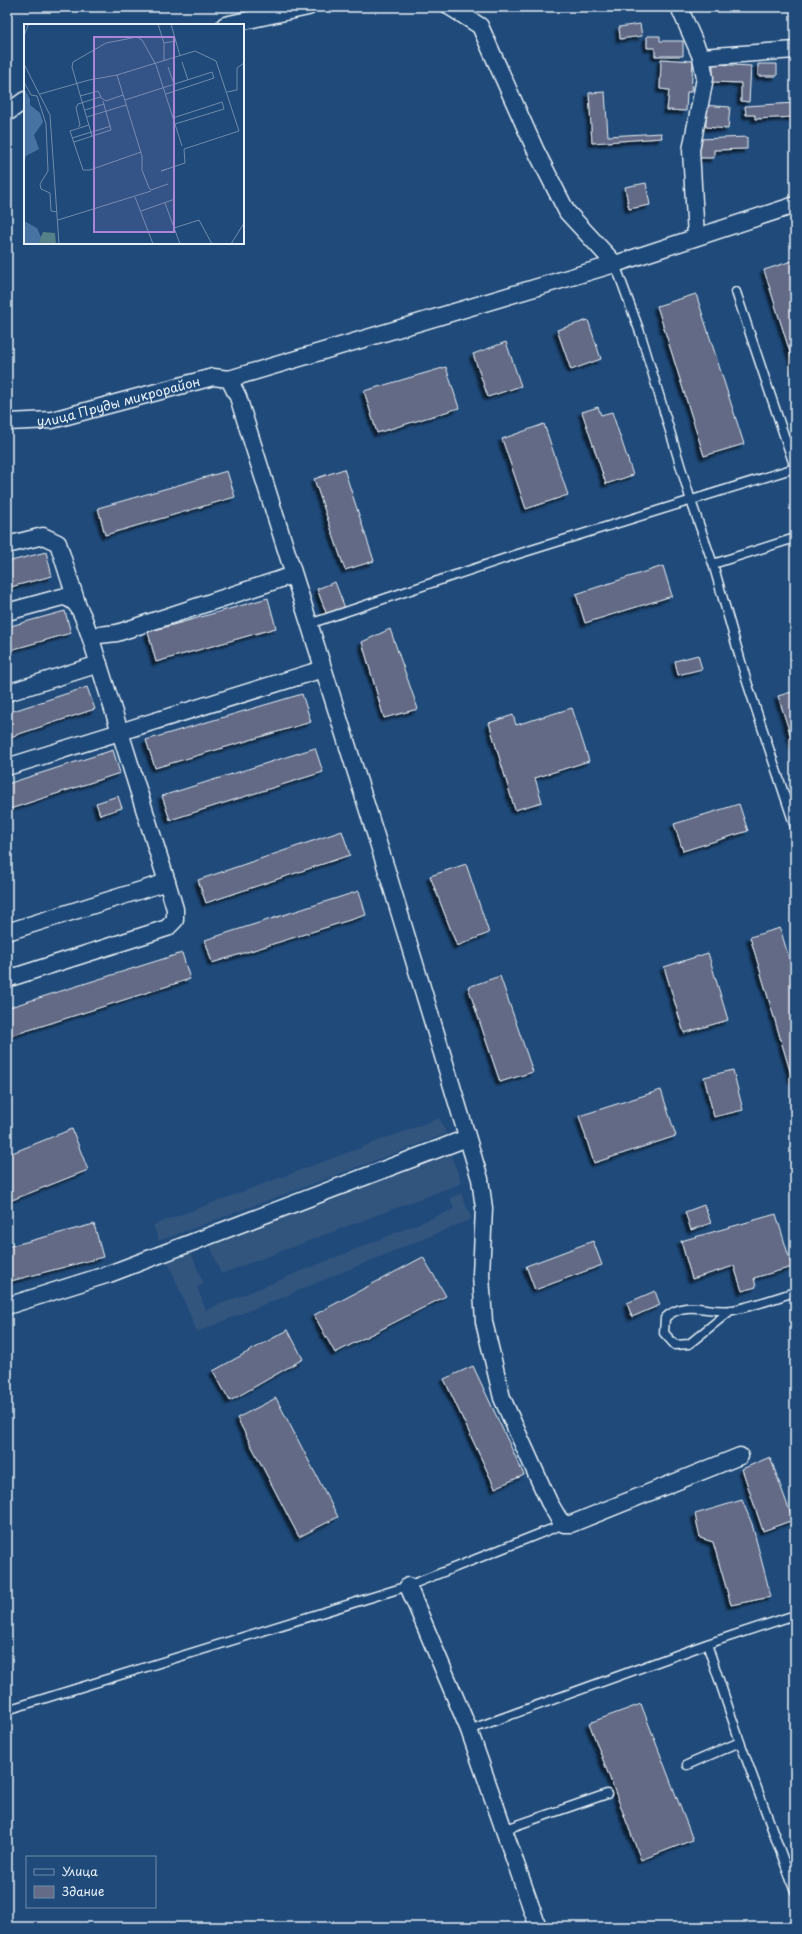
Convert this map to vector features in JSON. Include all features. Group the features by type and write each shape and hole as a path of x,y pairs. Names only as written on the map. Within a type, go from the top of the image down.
{"street":[{"path":"230,24 308,7"},
{"path":"450,7 480,26 535,149 567,212 615,264"},
{"path":"678,7 701,57 705,78 691,150 696,237"},
{"path":"701,57 795,50"},
{"path":"7,114 24,101"},
{"name":"улица Пруды микрорайон","path":"7,422 52,420 213,377 229,379 615,264 795,205"},
{"path":"229,379 238,397 480,1179 484,1208 481,1274 484,1322 502,1398 558,1519 564,1524 572,1524 740,1456"},
{"path":"7,545 43,536 58,542 77,603 99,664 175,909 175,920 167,928 7,979"},
{"path":"90,636 117,633 293,575"},
{"path":"7,612 62,597 71,598 77,603"},
{"path":"7,693 99,664"},
{"path":"7,767 323,669"},
{"path":"7,932 167,882"},
{"path":"7,1306 109,1274 467,1138"},
{"path":"408,1586 469,1730 538,1927"}],"lane":[{"path":"615,264 641,336 691,501 713,564 746,679 795,827"},
{"path":"309,624 515,555 795,468 736,292"},
{"path":"713,564 795,538"},
{"path":"787,801 795,799"},
{"path":"732,1310 689,1344 676,1346 664,1333 665,1318 673,1311 689,1307 732,1310 795,1292"},
{"path":"7,1710 408,1586 564,1524"},
{"path":"469,1730 707,1644 795,1615"},
{"path":"707,1644 740,1742 795,1891"},
{"path":"687,1765 740,1742"},
{"path":"503,1830 607,1794"}],"shaded area":[{"path":"440,1118 446,1134 159,1241 153,1225"},
{"path":"451,1155 462,1183 221,1274 210,1246"},
{"path":"461,1193 472,1219 197,1332 168,1262 191,1253 204,1284 197,1287 206,1310 454,1209 450,1198"}],"building":[{"path":"640,24 642,36 620,39 619,27"},
{"path":"647,36 660,36 660,41 683,41 683,56 655,56 655,48 647,48"},
{"path":"661,59 693,61 691,92 687,92 686,111 667,110 669,90 660,89"},
{"path":"713,64 751,66 749,102 741,101 741,83 713,82"},
{"path":"758,64 777,64 777,76 758,76"},
{"path":"605,92 608,136 661,133 662,138 592,143 589,93"},
{"path":"795,103 795,117 755,119 755,115 746,115 745,106"},
{"path":"702,105 730,107 728,129 706,127 706,115 701,114"},
{"path":"747,137 747,149 714,150 714,158 699,158 699,139"},
{"path":"646,183 650,205 629,209 625,187"},
{"path":"795,260 795,368 764,270"},
{"path":"696,294 744,444 704,456 657,306"},
{"path":"588,320 601,359 571,370 557,330"},
{"path":"506,342 521,386 488,397 473,354"},
{"path":"446,367 459,408 377,433 364,391"},
{"path":"598,407 601,415 612,412 633,475 606,484 582,412"},
{"path":"544,424 568,495 526,509 502,439"},
{"path":"344,469 374,561 345,570 314,479"},
{"path":"227,471 235,497 105,535 98,508"},
{"path":"46,552 52,576 7,588 7,562"},
{"path":"663,566 672,596 585,623 576,594"},
{"path":"335,582 345,608 327,615 317,589"},
{"path":"268,598 276,628 156,662 148,632"},
{"path":"65,611 71,633 7,651 7,627"},
{"path":"390,629 418,709 384,718 362,642"},
{"path":"698,655 702,669 678,675 675,661"},
{"path":"87,687 95,709 7,738 7,713"},
{"path":"795,691 795,749 778,696"},
{"path":"302,694 311,722 155,768 146,740"},
{"path":"572,708 589,761 535,778 542,802 515,810 489,723 513,715 516,725"},
{"path":"315,748 323,772 170,820 162,796"},
{"path":"113,750 120,773 7,810 7,784"},
{"path":"118,796 122,808 100,815 96,803"},
{"path":"739,804 748,831 683,851 674,824"},
{"path":"342,831 350,855 206,903 198,880"},
{"path":"466,864 489,933 457,946 430,876"},
{"path":"359,891 366,915 212,963 205,940"},
{"path":"780,928 795,978 795,1080 793,1081 750,937"},
{"path":"182,953 190,979 7,1037 7,1008"},
{"path":"708,953 728,1020 684,1033 664,967"},
{"path":"500,976 533,1072 500,1082 468,987"},
{"path":"733,1070 743,1110 714,1117 704,1077"},
{"path":"661,1090 676,1136 594,1163 579,1116"},
{"path":"72,1129 88,1170 7,1202 7,1155"},
{"path":"704,1205 711,1223 691,1230 685,1212"},
{"path":"776,1214 792,1267 754,1278 756,1287 742,1291 734,1266 692,1279 681,1241"},
{"path":"94,1224 103,1257 7,1282 7,1247"},
{"path":"593,1241 602,1265 535,1290 526,1266"},
{"path":"423,1257 446,1296 335,1353 314,1315"},
{"path":"655,1291 660,1305 632,1317 627,1303"},
{"path":"288,1330 303,1359 230,1401 213,1371"},
{"path":"473,1366 524,1475 495,1488 444,1379"},
{"path":"276,1398 338,1517 299,1537 237,1418"},
{"path":"770,1457 793,1520 763,1531 742,1469"},
{"path":"742,1500 752,1524 771,1597 731,1605 713,1542 700,1538 695,1514"},
{"path":"641,1704 693,1840 641,1860 589,1723"}]}
